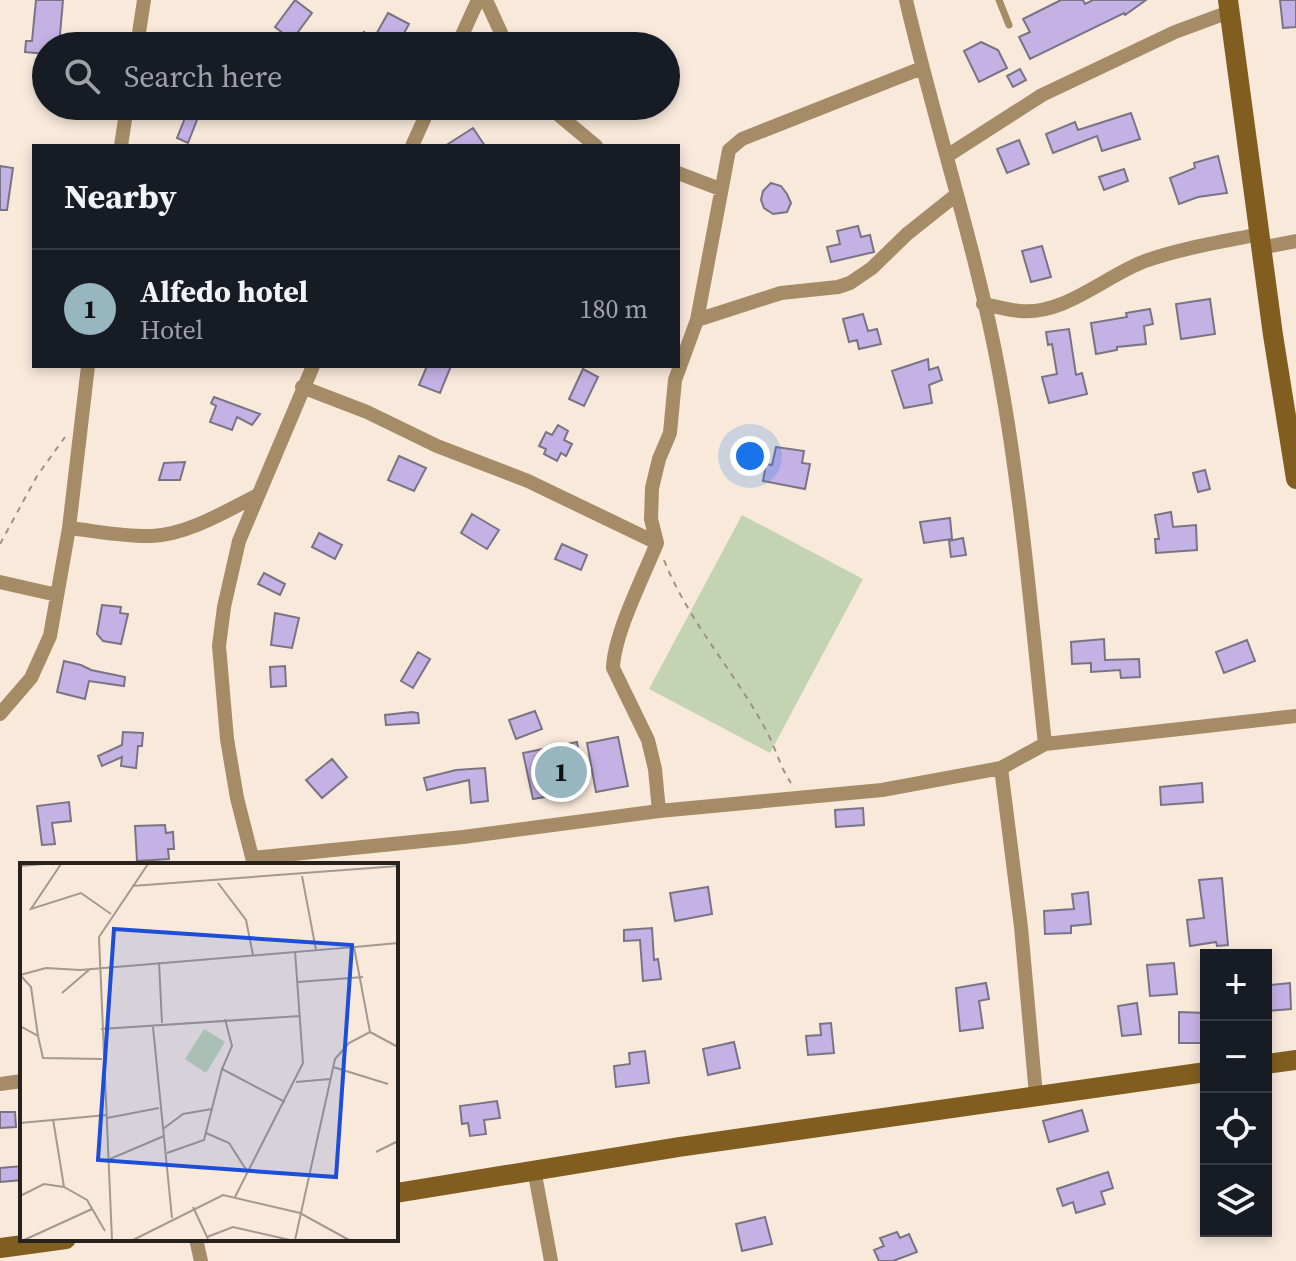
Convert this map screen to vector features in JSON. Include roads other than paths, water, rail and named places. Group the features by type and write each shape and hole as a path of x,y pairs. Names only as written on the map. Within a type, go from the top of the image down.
{"street":[{"path":"139,32 144,0"},
{"path":"463,32 478,0"},
{"path":"486,0 501,32"},
{"path":"906,0 1000,376 1045,744"},
{"path":"947,156 1042,95 1228,6 1296,479"},
{"path":"680,366 697,320 726,158 736,142 922,68"},
{"path":"121,144 125,120"},
{"path":"413,144 424,120"},
{"path":"565,120 594,144"},
{"path":"680,174 720,189"},
{"path":"697,320 781,293 850,283 872,268 907,234 956,195"},
{"path":"983,304 1020,311 1041,309 1082,294 1146,261 1171,252 1260,241 1296,241"},
{"path":"0,714 31,678 50,636 69,528 88,368"},
{"path":"312,368 239,541 219,646 227,739 237,798 253,861 659,811 882,790 1001,768 1045,744 1296,716"},
{"path":"659,811 655,769 648,740 613,668 614,656 657,543 651,519 652,488 670,433 675,380 679,368"},
{"path":"302,387 367,412 437,446 528,481 657,543"},
{"path":"69,528 149,536 164,534 203,521 258,495"},
{"path":"0,582 57,595"},
{"path":"1001,768 1021,927 1036,1095"},
{"path":"1272,1063 1296,1060"},
{"path":"398,1193 534,1169 1200,1073"},
{"path":"0,1084 20,1081"},
{"path":"534,1169 551,1261"},
{"path":"0,1248 51,1241"},
{"path":"196,1241 201,1261"}],"lane":[{"path":"999,0 1009,25"}],"place":[{"name":"Alfedo hotel","path":"561,772"}]}
